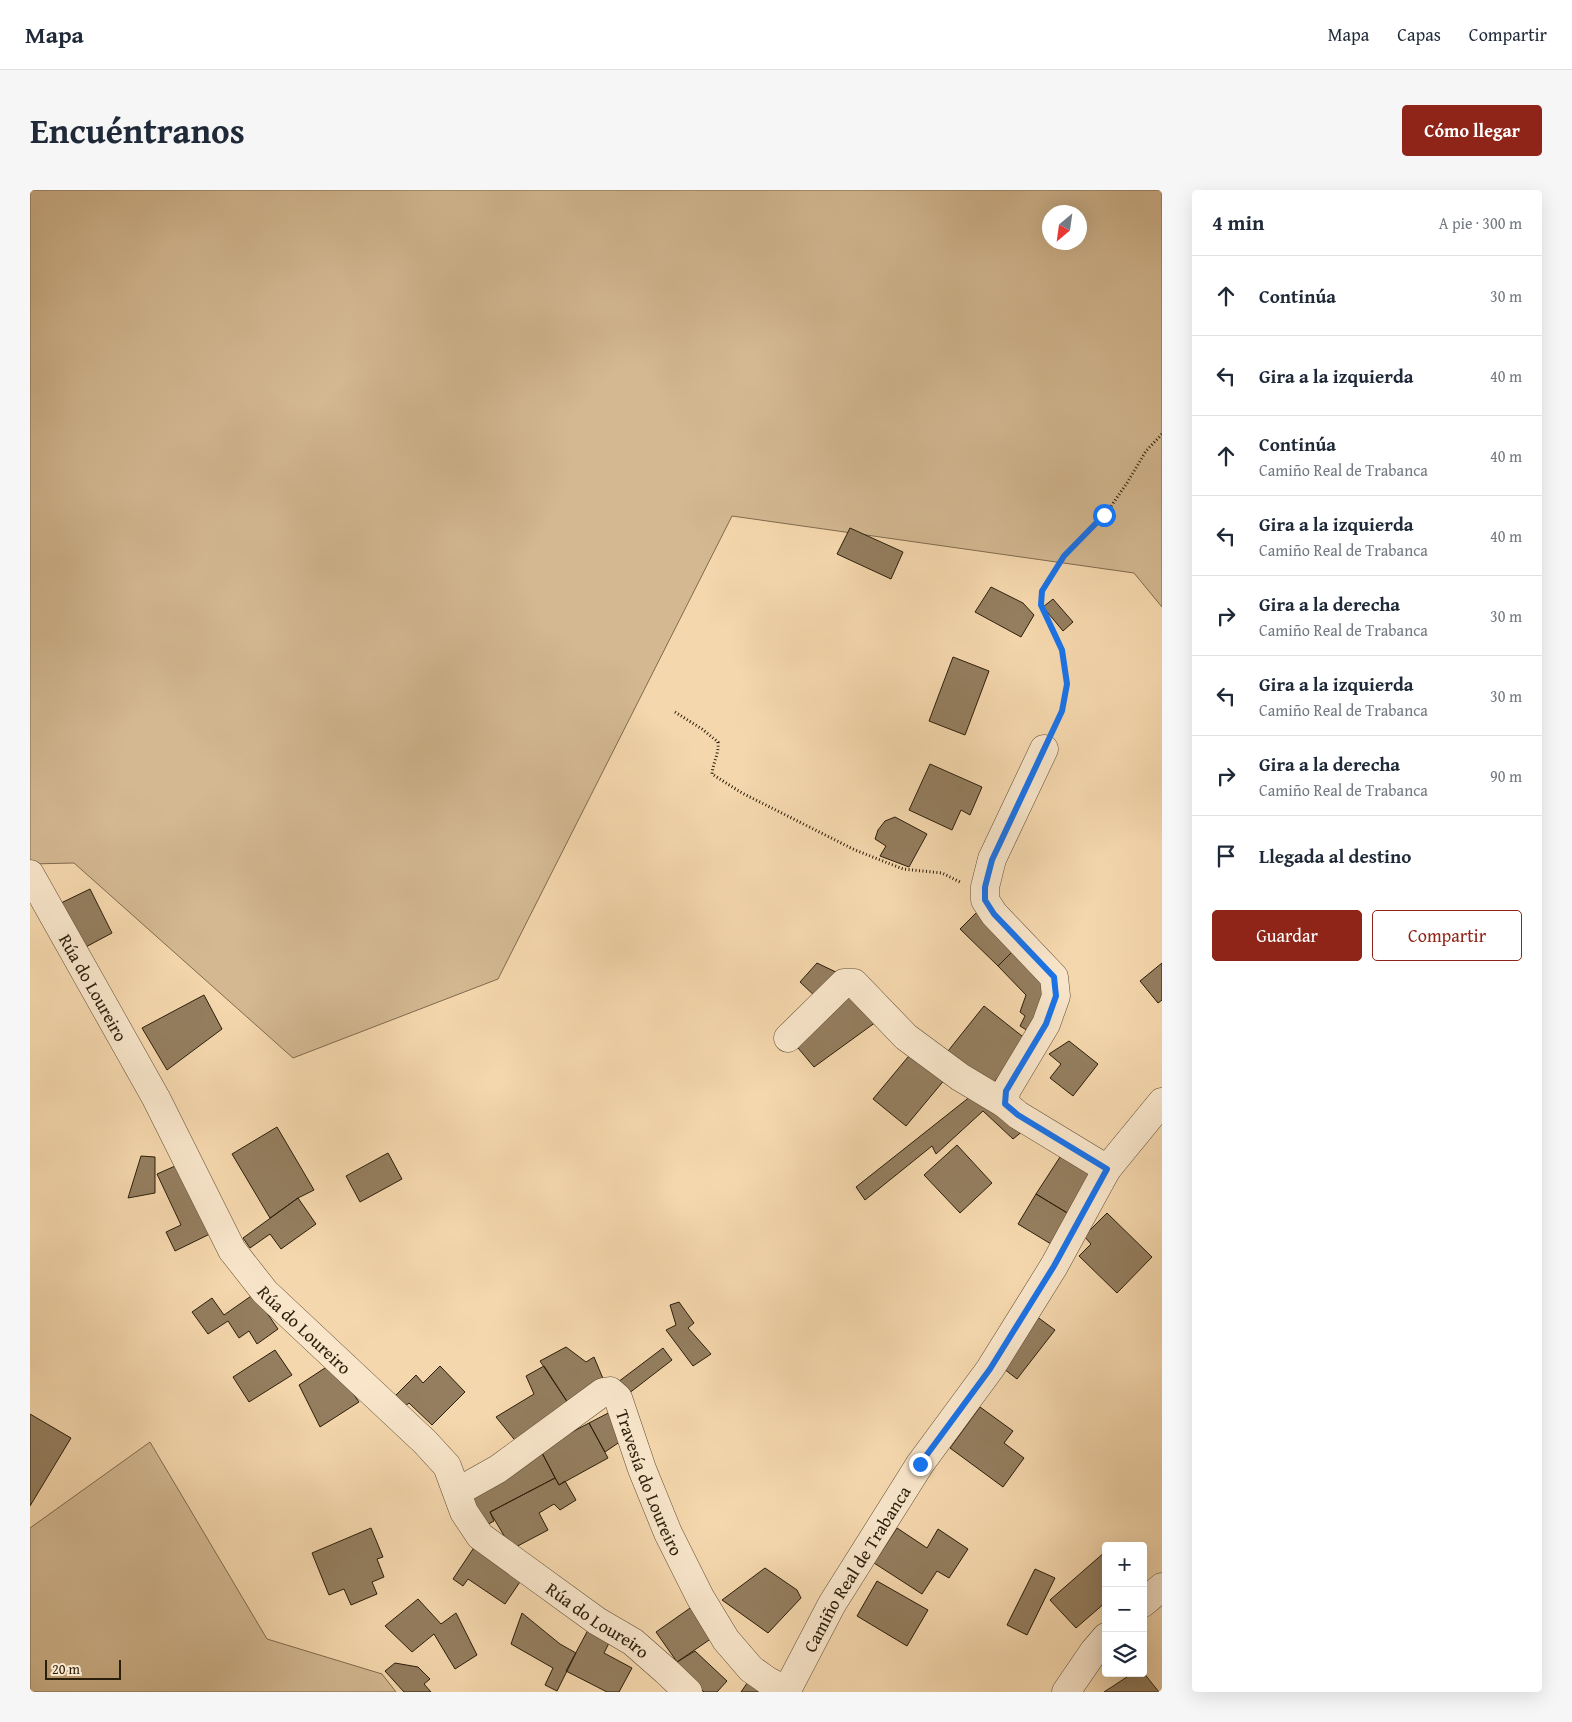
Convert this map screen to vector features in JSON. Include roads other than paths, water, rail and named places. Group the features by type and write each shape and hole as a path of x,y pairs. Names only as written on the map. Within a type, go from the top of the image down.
{"street":[{"path":"1005,1104 1006,1091 1046,1024 1056,996 1054,977 994,914 985,900 985,887 992,860 1044,749"},
{"name":"Rúa do Loureiro","path":"30,874 156,1098 232,1250 265,1292 425,1442 447,1466 464,1512 480,1536 597,1621 633,1642 688,1692"},
{"path":"788,1038 844,983 854,983 906,1037 960,1077 1107,1169"},
{"name":"Camiño Real de Trabanca","path":"786,1691 832,1604 920,1464 990,1369 1054,1266 1107,1169 1162,1102"},
{"name":"Travesía do Loureiro","path":"457,1492 498,1470 603,1392 610,1391 618,1398 642,1469 668,1533 700,1597 726,1640 751,1669 786,1691"},
{"path":"1147,1600 1162,1587"},
{"path":"1066,1692 1102,1642"}]}
